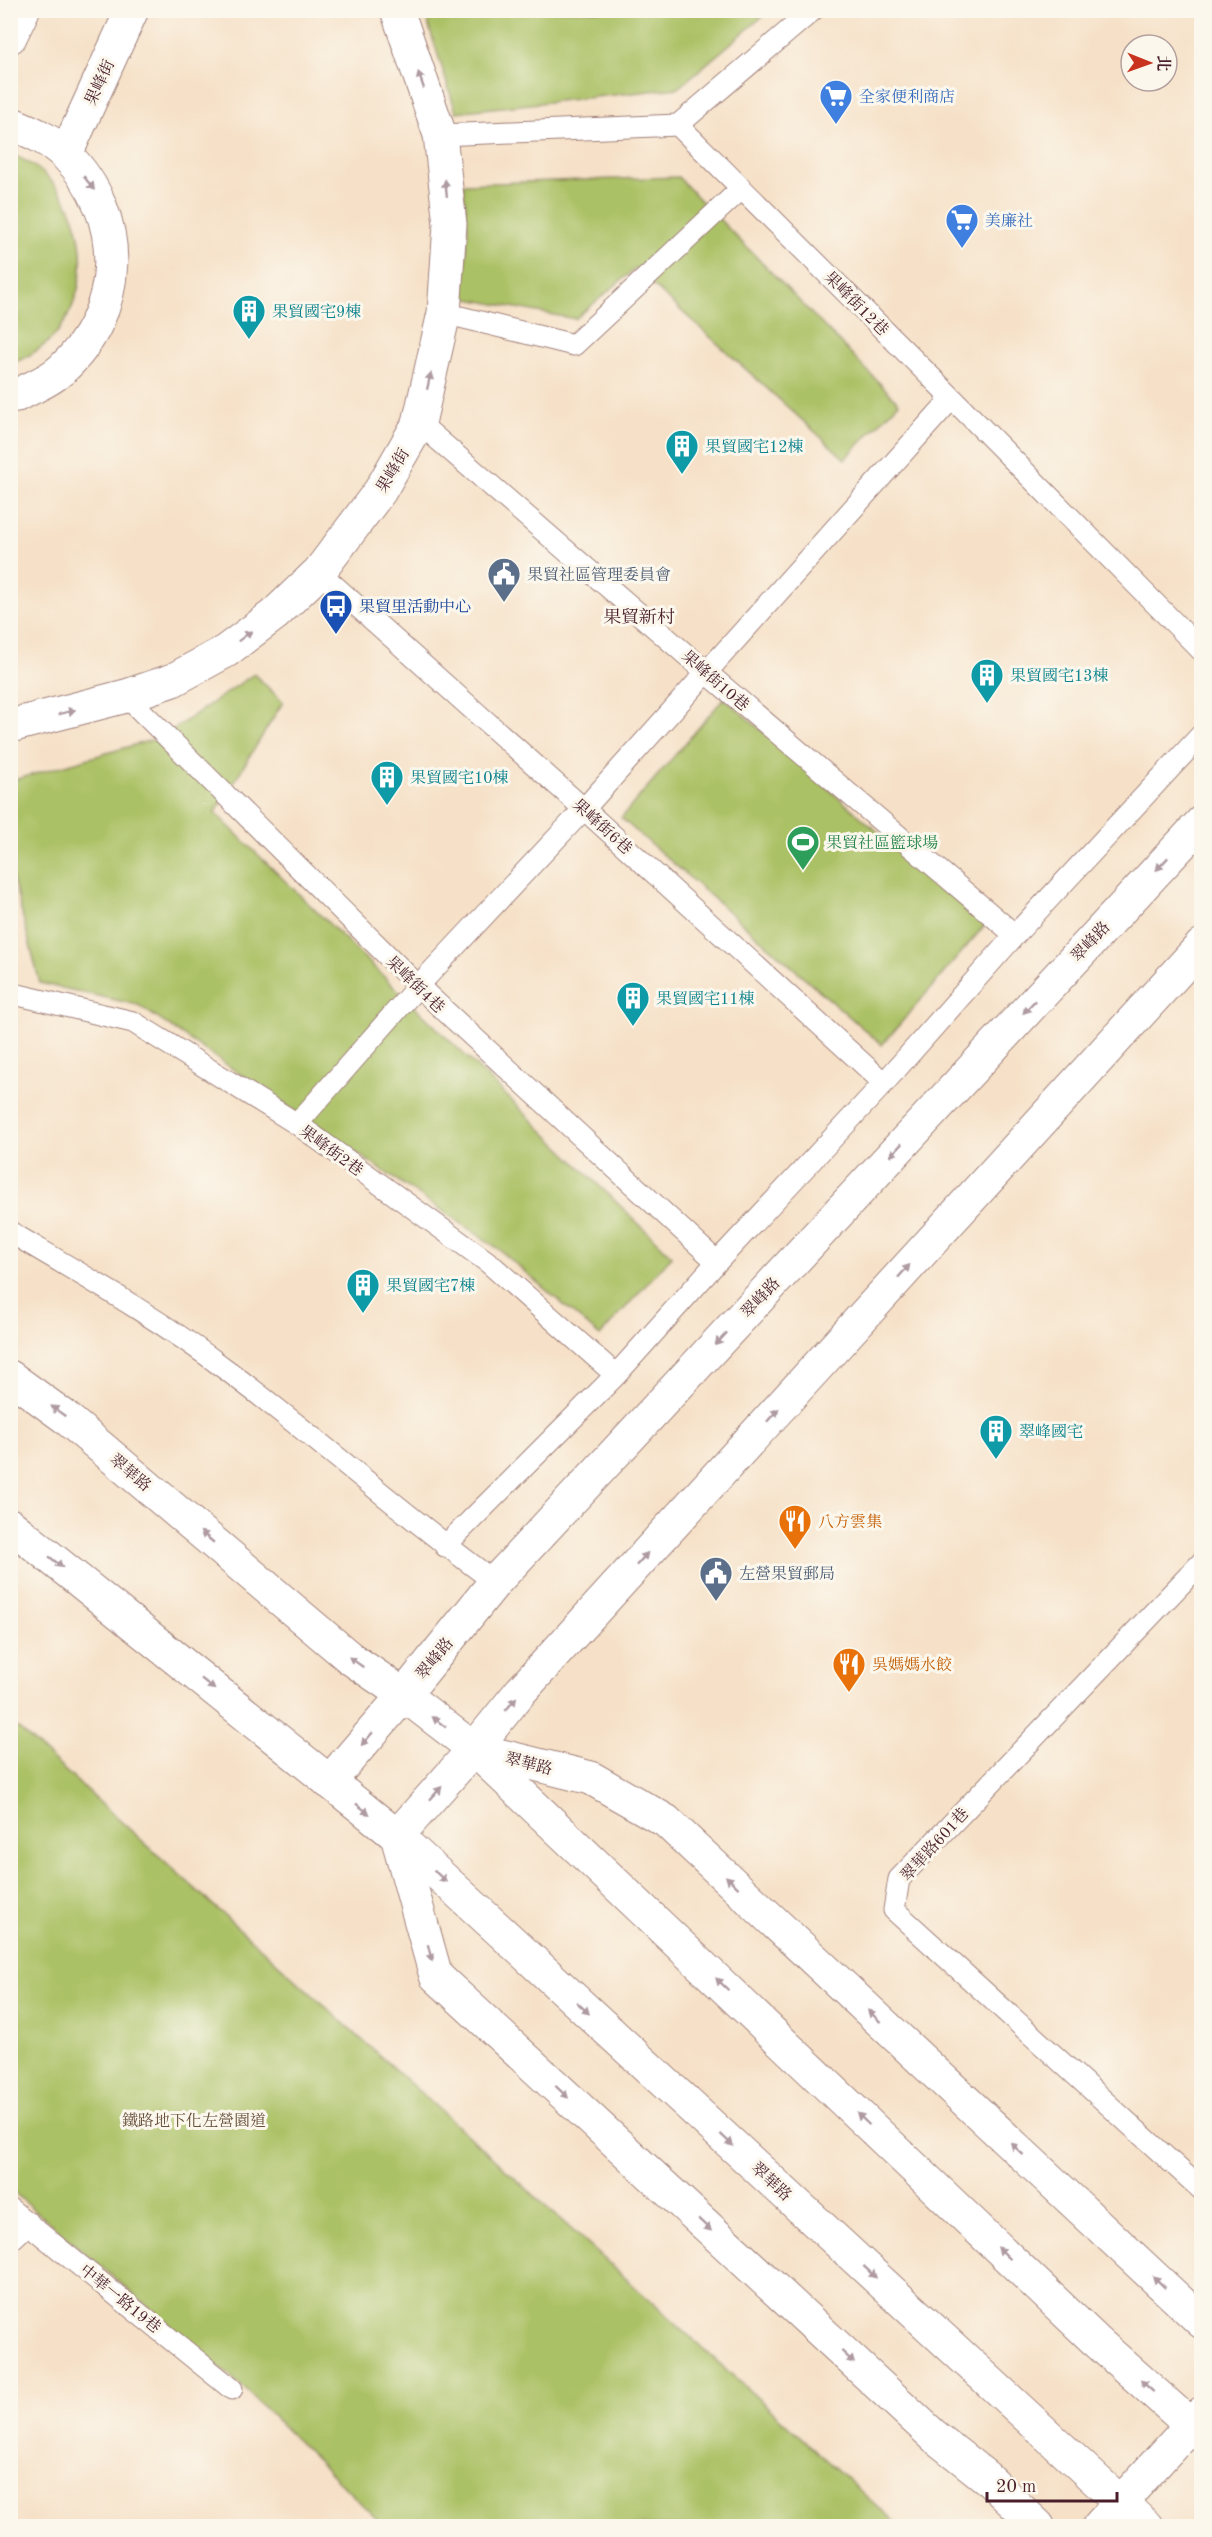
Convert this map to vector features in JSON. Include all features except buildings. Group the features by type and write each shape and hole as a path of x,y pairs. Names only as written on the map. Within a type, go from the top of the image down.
{"street":[{"path":"10,37 22,10"},
{"name":"果峰街","path":"66,154 132,10"},
{"name":"果峰街","path":"10,726 126,696 173,680 226,651 275,614 319,572 380,491 419,423 444,313 450,224 440,135 397,10"},
{"path":"10,123 38,135 66,154 96,193 111,240 110,289 92,334 60,371 17,395 10,396"},
{"name":"翠峰路","path":"329,1782 404,1695 495,1582 1202,822"},
{"path":"1038,2526 986,2477 934,2436 436,1976 397,1836 474,1749 521,1691 1202,945"},
{"name":"翠華路","path":"10,1377 65,1416 350,1658 404,1695 474,1749 1095,2340 1198,2425"},
{"name":"翠華路","path":"10,1525 397,1836 1146,2526"},
{"name":"翠華路","path":"474,1749 591,1778 666,1821 1202,2322"},
{"path":"1099,2526 1120,2502 1198,2425"}],"lane":[{"path":"440,135 678,125 813,10"},
{"name":"果峰街12巷","path":"678,125 1202,651"},
{"path":"444,313 574,345 741,189"},
{"path":"297,1124 418,986 584,809 952,398"},
{"name":"果峰街10巷","path":"419,423 706,672 1015,935"},
{"name":"果峰街6巷","path":"319,572 584,809 884,1083"},
{"name":"果峰街4巷","path":"126,696 418,986 717,1262"},
{"path":"445,1546 616,1375 717,1262 884,1083 1015,935 1202,734"},
{"name":"果峰街2巷","path":"10,993 133,1022 297,1124 489,1263 616,1375"},
{"path":"10,1232 130,1303 228,1371 445,1546 495,1582"},
{"name":"翠華路601巷","path":"1202,1562 899,1879 894,1910 1202,2190"},
{"name":"中華一路19巷","path":"10,2209 232,2389"},
{"path":"10,2241 29,2223"}],"green space":[{"path":"424,10 769,11 678,88 456,112"},
{"path":"11,154 31,164 50,179 64,198 74,218 80,241 81,264 78,287 71,310 59,330 37,350 11,364"},
{"path":"678,177 899,403 845,459 635,269 575,319 463,298 468,229 463,184"},
{"path":"254,674 283,702 215,813 672,1256 600,1336 497,1248 138,1005 40,983 11,872 10,781 162,737"},
{"name":"果貿社區籃球場","path":"724,698 985,925 882,1045 621,818"},
{"name":"鐵路地下化左營園道","path":"10,1721 899,2526 384,2526 245,2389 11,2190"}],"place":[{"name":"全家便利商店","path":"836,125"},
{"name":"美廉社","path":"962,249"},
{"name":"果貿國宅9棟","path":"249,340"},
{"name":"果貿國宅12棟","path":"682,475"},
{"name":"果貿社區管理委員會","path":"504,603"},
{"name":"果貿里活動中心","path":"336,635"},
{"name":"果貿國宅13棟","path":"987,704"},
{"name":"果貿國宅10棟","path":"387,806"},
{"name":"果貿社區籃球場","path":"803,871"},
{"name":"果貿國宅11棟","path":"633,1027"},
{"name":"果貿國宅7棟","path":"363,1314"},
{"name":"翠峰國宅","path":"996,1460"},
{"name":"八方雲集","path":"795,1550"},
{"name":"左營果貿郵局","path":"716,1602"},
{"name":"吳媽媽水餃","path":"849,1693"}],"district":[{"name":"果貿新村","path":"639,617"}]}
